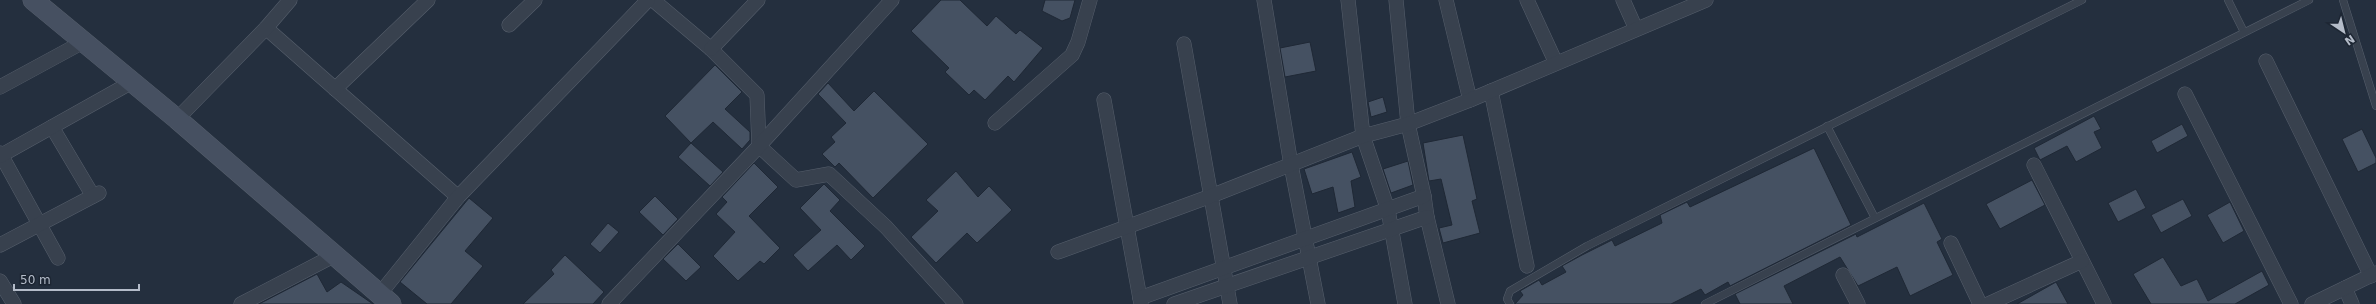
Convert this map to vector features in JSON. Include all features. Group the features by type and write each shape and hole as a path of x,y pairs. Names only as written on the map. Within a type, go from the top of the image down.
{"street":[{"path":"33,0 177,119 385,299 458,197 648,0"},
{"path":"177,119 266,28 290,0"},
{"path":"336,89 428,0"},
{"path":"509,25 535,0"},
{"path":"653,0 711,49 757,95 759,146 796,180 829,174 886,227 956,304"},
{"path":"711,49 758,0"},
{"path":"609,304 759,146 892,0"},
{"path":"995,123 1072,55 1078,42 1090,0"},
{"path":"1264,0 1291,165 1307,239 1318,304"},
{"path":"1348,0 1363,136 1388,210 1405,304"},
{"path":"1396,0 1408,124 1424,196 1427,217 1448,304"},
{"path":"1446,0 1470,100"},
{"path":"1527,0 1556,63"},
{"path":"1623,0 1636,29"},
{"path":"1058,252 1211,196 1363,136 1408,124 1470,100 1706,0"},
{"path":"266,28 458,197"},
{"path":"0,87 83,42"},
{"path":"1184,44 1230,304"},
{"path":"2266,62 2374,274 2312,304"},
{"path":"58,258 0,155 132,82"},
{"path":"1491,91 1527,266"},
{"path":"2185,94 2291,304"},
{"path":"1104,100 1141,301 1424,196"},
{"path":"0,245 96,194 52,127"},
{"path":"2034,165 2104,304"},
{"path":"1174,304 1391,228 1427,217"},
{"path":"1951,243 1980,304"},
{"path":"241,304 334,255"},
{"path":"1988,304 2082,261"},
{"path":"1842,275 1858,304"},
{"path":"0,281 14,304"},
{"path":"2346,288 2352,304"}],"lane":[{"path":"1510,304 1507,299 1510,290 1587,246 2082,0"},
{"path":"2228,0 2244,32"},
{"path":"1705,304 2309,0"},
{"path":"2343,0 2376,106"},
{"path":"1827,126 1875,218"}],"building":[{"path":"941,0 960,0 987,26 996,16 1016,34 1020,30 1043,48 1014,82 1008,76 985,100 974,90 969,95 945,72 949,68 911,31"},
{"path":"1045,0 1075,0 1070,18 1062,21 1042,11"},
{"path":"1310,42 1316,71 1285,77 1280,48"},
{"path":"715,65 742,92 725,109 750,132 750,140 742,149 713,122 691,143 665,116"},
{"path":"828,83 854,111 874,91 928,144 873,198 839,163 835,167 822,154 835,142 831,137 846,123 818,94"},
{"path":"1383,97 1387,112 1371,117 1368,102"},
{"path":"2094,116 2101,129 2094,132 2102,148 2076,162 2067,146 2040,160 2034,148"},
{"path":"2182,124 2188,136 2157,153 2151,141"},
{"path":"2362,129 2376,158 2376,163 2358,172 2342,139"},
{"path":"1463,135 1477,199 1472,201 1480,233 1443,243 1439,228 1452,225 1441,179 1429,181 1423,143"},
{"path":"691,143 723,172 710,186 678,157"},
{"path":"1814,148 1851,225 1730,286 1728,282 1705,295 1701,289 1671,304 1515,304 1523,295 1520,291 1539,280 1542,285 1566,272 1562,266 1582,255 1612,240 1615,246 1662,223 1660,215 1687,202 1690,207"},
{"path":"1352,152 1361,177 1351,181 1355,207 1338,213 1333,187 1312,194 1304,169"},
{"path":"1408,161 1413,185 1391,193 1383,169"},
{"path":"754,163 778,187 749,216 780,248 764,264 760,261 738,281 713,256 735,232 716,214 727,202 722,197"},
{"path":"956,171 978,197 989,186 1012,210 977,243 967,233 936,263 911,237 938,211 926,200"},
{"path":"2032,180 2045,205 2000,229 1986,204"},
{"path":"824,184 840,200 830,211 865,246 851,260 837,245 808,271 793,255 821,230 800,208"},
{"path":"2136,189 2146,208 2118,222 2108,203"},
{"path":"655,196 678,219 663,235 639,212"},
{"path":"469,198 493,218 465,251 483,266 451,304 427,304 400,282"},
{"path":"2183,199 2192,216 2161,233 2151,215"},
{"path":"2230,202 2244,231 2223,243 2207,215"},
{"path":"1924,203 1942,239 1937,242 1953,275 1910,296 1897,267 1858,286 1840,257 1784,286 1793,304 1740,304 1735,294 1856,234 1857,237"},
{"path":"608,223 619,232 600,253 590,244"},
{"path":"678,244 701,267 686,281 663,259"},
{"path":"565,255 604,292 593,304 523,304 554,274 551,270"},
{"path":"2163,257 2181,286 2197,279 2208,301 2262,271 2269,285 2235,304 2151,304 2133,274"},
{"path":"317,274 327,292 341,282 373,304 259,304"},
{"path":"2056,282 2068,304 2017,304"}]}
